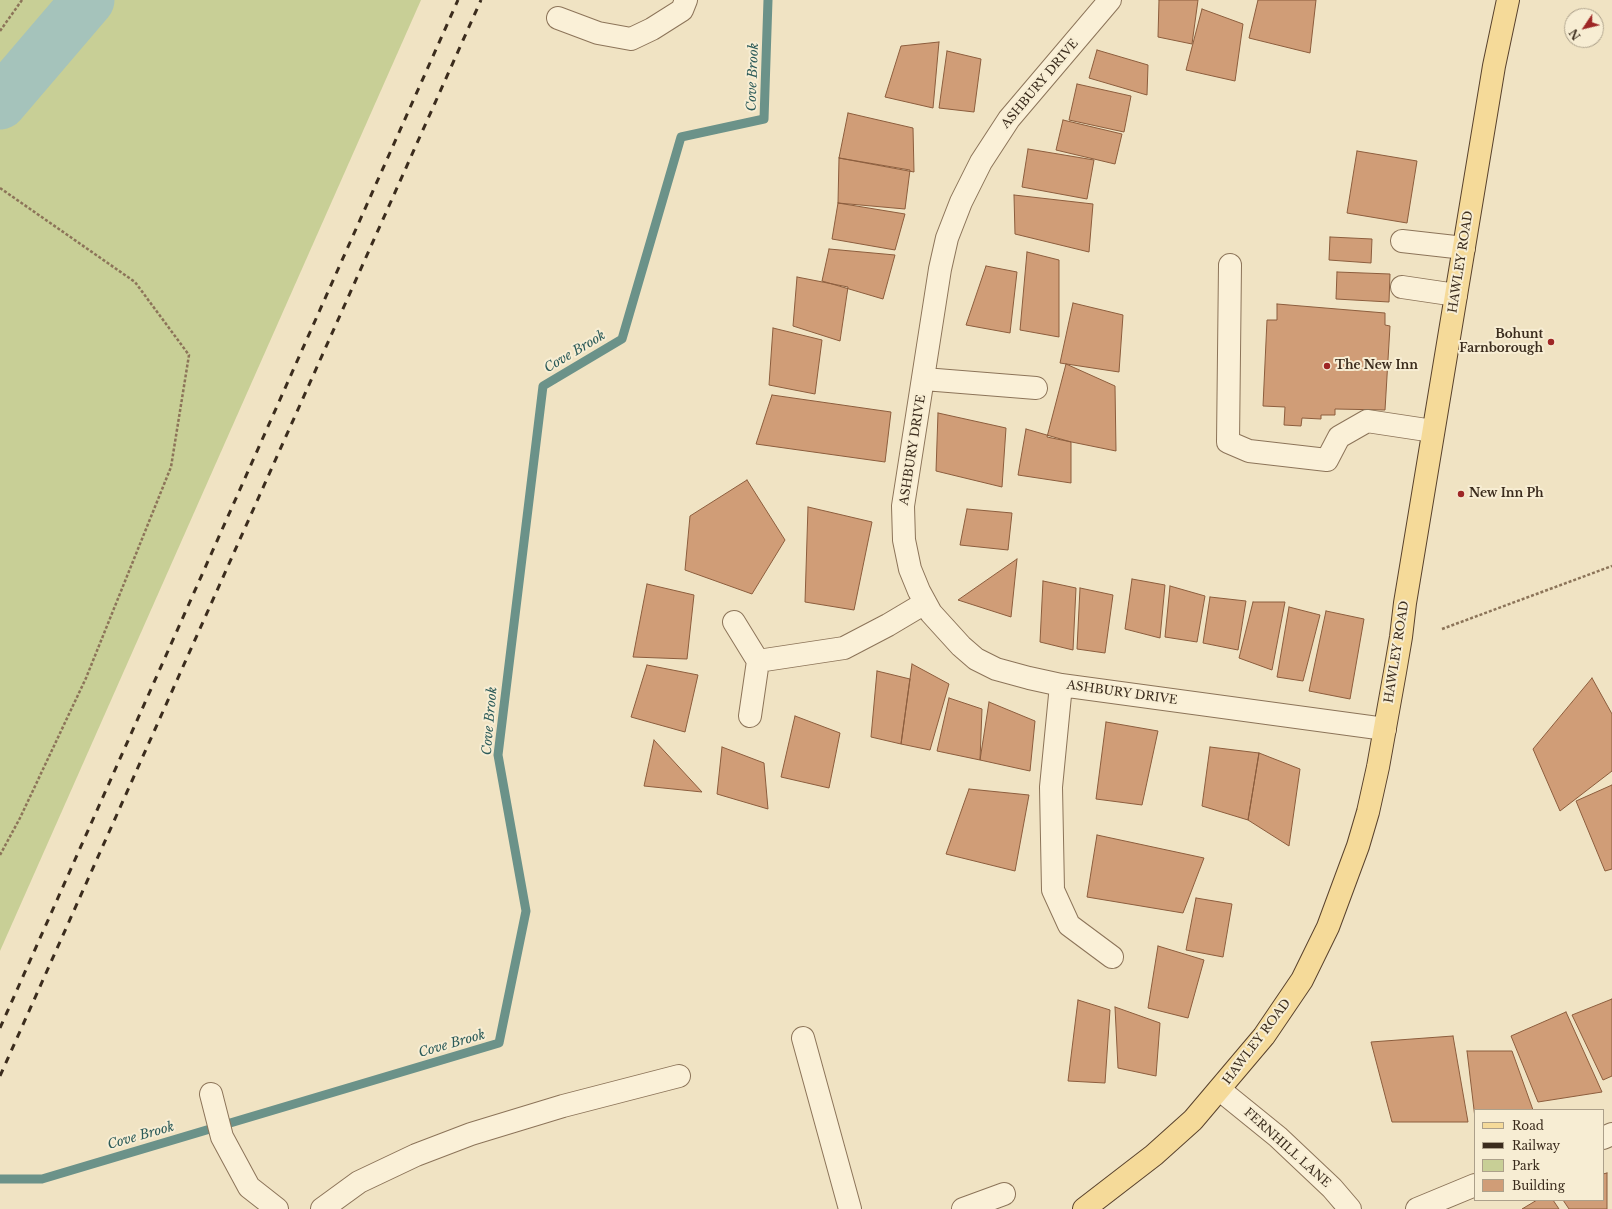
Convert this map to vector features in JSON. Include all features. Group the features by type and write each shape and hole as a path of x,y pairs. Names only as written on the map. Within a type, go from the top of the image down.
{"main road":[{"name":"HAWLEY ROAD","path":"1084,1209 1154,1155 1194,1120 1264,1036 1302,980 1328,927 1358,846 1368,812 1385,729 1494,66 1508,0"}],"street":[{"path":"558,18 598,33 630,39 652,29 682,10 686,0"},
{"name":"ASHBURY DRIVE","path":"1110,0 1009,119 981,162 961,202 947,238 940,269 903,506 904,540 910,569 931,613 961,646 976,659 996,669 1061,685 1385,729"},
{"path":"1402,241 1464,248"},
{"path":"1230,265 1228,442 1249,451 1327,460 1340,437 1367,422 1434,431"},
{"path":"1402,287 1456,295"},
{"path":"924,379 1036,388"},
{"path":"758,661 844,648 888,625 925,603"},
{"path":"734,622 758,661 750,716"},
{"path":"1061,685 1051,787 1053,890 1069,925 1112,957"},
{"path":"803,1038 850,1209"},
{"path":"322,1209 359,1182 416,1156 471,1134 563,1106 679,1076"},
{"name":"FERNHILL LANE","path":"1220,1090 1278,1137 1332,1188 1350,1209"},
{"path":"213,1102 222,1137 249,1187 277,1209"},
{"path":"1417,1209 1474,1185"},
{"path":"963,1209 1004,1194"}],"path":[{"path":"0,31 22,0"},
{"path":"0,188 135,282 189,355 172,466 86,678 20,818 0,855"},
{"path":"1442,630 1612,566"}],"green space":[{"path":"0,0 421,0 0,951"}],"building":[{"path":"1159,0 1198,0 1192,44 1158,37"},
{"path":"1258,0 1316,0 1310,53 1249,38"},
{"path":"1202,9 1243,24 1235,81 1186,70"},
{"path":"939,42 933,108 885,97 901,46"},
{"path":"1097,50 1148,65 1147,95 1089,78"},
{"path":"947,51 981,59 974,112 939,108"},
{"path":"1077,84 1131,96 1124,132 1069,120"},
{"path":"848,113 913,128 914,172 839,158"},
{"path":"1063,120 1122,134 1115,164 1056,150"},
{"path":"1028,149 1094,160 1087,199 1022,187"},
{"path":"1357,151 1417,161 1407,223 1347,213"},
{"path":"839,158 910,170 905,209 838,203"},
{"path":"1014,195 1093,204 1089,252 1015,234"},
{"path":"838,203 905,214 895,250 832,239"},
{"path":"1330,237 1372,239 1371,263 1329,260"},
{"path":"829,249 895,255 883,299 822,281"},
{"path":"1027,252 1059,260 1059,337 1020,330"},
{"path":"986,266 1017,272 1010,333 966,325"},
{"path":"1337,272 1390,274 1389,302 1336,299"},
{"path":"797,277 848,287 840,341 793,326"},
{"path":"1073,303 1123,315 1119,372 1060,363"},
{"name":"The New Inn","path":"1277,304 1385,313 1385,325 1390,326 1385,410 1335,409 1335,415 1321,415 1321,419 1302,418 1301,426 1284,425 1285,407 1263,406 1267,320 1277,320"},
{"path":"773,328 822,340 815,394 769,385"},
{"path":"1066,364 1115,386 1116,451 1047,437"},
{"path":"772,395 891,412 885,462 756,444"},
{"path":"938,413 1006,428 1002,487 936,471"},
{"path":"1026,429 1071,442 1071,483 1018,475"},
{"path":"747,480 785,540 752,594 685,570 690,516"},
{"path":"808,507 872,522 854,610 805,602"},
{"path":"967,509 1012,513 1008,550 960,545"},
{"path":"1017,559 1011,617 958,600"},
{"path":"1132,579 1165,585 1160,638 1125,629"},
{"path":"1043,581 1076,588 1073,650 1040,642"},
{"path":"647,584 694,595 687,659 633,657"},
{"path":"1170,586 1205,596 1197,642 1165,637"},
{"path":"1080,588 1113,595 1105,653 1077,649"},
{"path":"1210,597 1246,601 1238,650 1203,643"},
{"path":"1253,602 1285,602 1272,670 1239,658"},
{"path":"1289,607 1320,615 1303,681 1277,677"},
{"path":"1326,611 1364,619 1350,699 1309,691"},
{"path":"912,664 949,684 930,750 901,744"},
{"path":"647,665 698,675 685,732 631,717"},
{"path":"877,671 910,679 901,744 871,737"},
{"path":"1592,678 1612,714 1612,771 1560,811 1533,749"},
{"path":"949,698 982,709 980,760 937,751"},
{"path":"989,702 1035,721 1030,771 980,760"},
{"path":"795,716 840,733 829,788 781,777"},
{"path":"1106,722 1158,731 1142,805 1096,799"},
{"path":"654,740 702,792 644,786"},
{"path":"722,747 764,763 768,809 717,794"},
{"path":"1210,747 1259,753 1248,820 1202,806"},
{"path":"1259,753 1300,769 1289,846 1248,820"},
{"path":"1612,785 1612,869 1605,871 1576,801"},
{"path":"969,789 1029,795 1015,871 946,854"},
{"path":"1097,835 1204,858 1183,913 1087,897"},
{"path":"1196,898 1232,904 1223,957 1186,950"},
{"path":"1158,946 1204,960 1188,1018 1148,1008"},
{"path":"1612,999 1612,1076 1603,1080 1572,1015"},
{"path":"1078,1000 1110,1010 1105,1083 1068,1081"},
{"path":"1115,1007 1160,1023 1156,1076 1118,1068"},
{"path":"1566,1012 1602,1092 1538,1102 1511,1036"},
{"path":"1453,1036 1468,1122 1392,1122 1371,1042"},
{"path":"1467,1051 1512,1051 1533,1109 1474,1110"},
{"path":"1607,1173 1607,1209 1569,1209 1564,1201 1604,1201 1604,1174"},
{"path":"1535,1201 1554,1201 1559,1209 1522,1209"}],"waterway":[{"path":"0,103 88,0"},
{"name":"Cove Brook","path":"0,1179 42,1179 499,1043 526,911 498,755 543,386 622,339 681,137 764,119 768,0"}],"railway":[{"path":"0,1028 458,0"},
{"path":"0,1076 481,0"}],"place":[{"name":"Bohunt Farnborough","path":"1551,342"},
{"name":"The New Inn","path":"1327,366"},
{"name":"New Inn Ph","path":"1461,494"}]}
